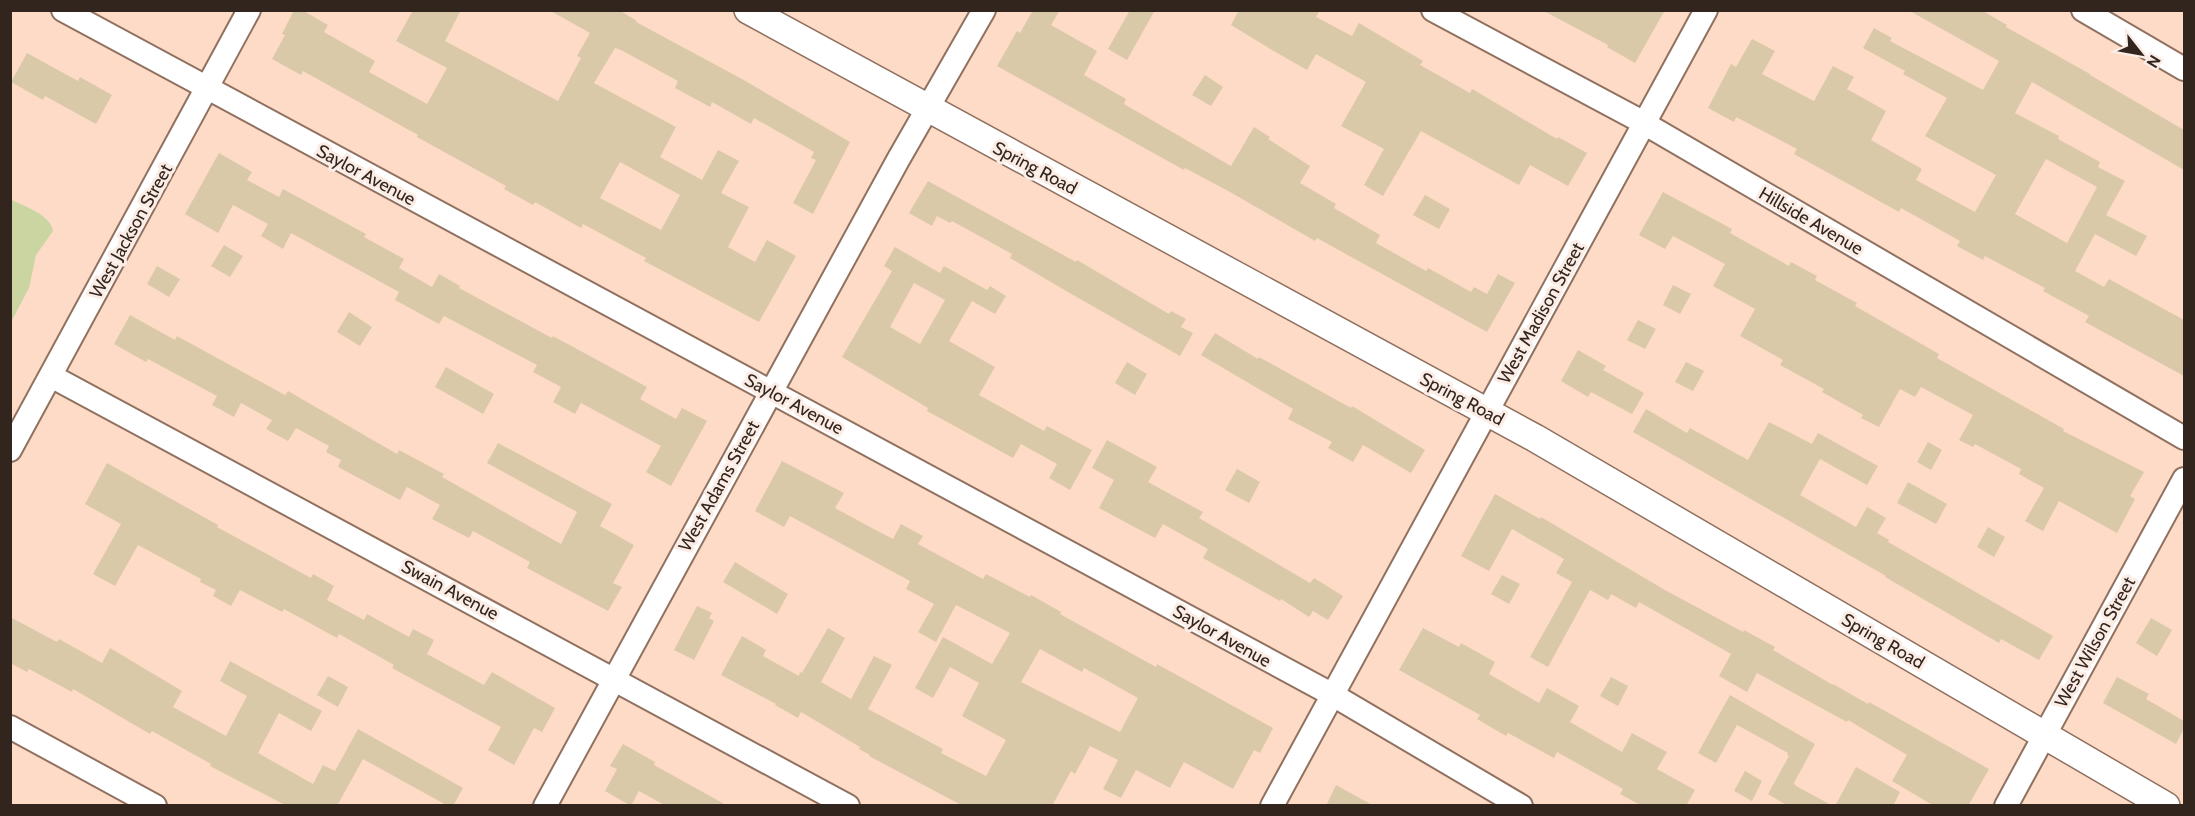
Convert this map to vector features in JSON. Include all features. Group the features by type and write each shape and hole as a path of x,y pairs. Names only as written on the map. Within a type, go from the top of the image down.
{"street":[{"name":"Saylor Avenue","path":"63,10 1333,695 1521,806"},
{"name":"West Jackson Street","path":"10,450 208,90 249,10"},
{"name":"Spring Road","path":"748,10 928,110 1535,438 2166,806"},
{"name":"West Adams Street","path":"544,806 892,171 984,10"},
{"name":"Hillside Avenue","path":"1432,10 1644,124 2184,438"},
{"name":"West Madison Street","path":"1272,806 1706,10"},
{"path":"2083,10 2184,69"},
{"name":"Swain Avenue","path":"51,376 849,806"},
{"name":"West Wilson Street","path":"2006,806 2184,479"},
{"path":"10,727 155,806"}],"green space":[{"path":"10,199 42,216 51,225 53,231 36,255 29,288 11,322"}],"building":[{"path":"294,10 302,10 328,25 324,32 375,61 369,72 427,104 447,68 396,41 413,10 461,10 445,41 558,101 581,58 577,56 590,33 549,10 619,10 636,22 742,79 850,142 813,214 793,203 816,160 811,158 814,152 754,118 751,124 712,102 710,107 675,88 678,81 615,48 594,83 676,127 660,157 702,180 718,150 739,161 721,193 749,207 728,247 755,262 767,240 796,256 759,322 644,261 646,258 583,224 581,228 535,202 533,205 504,189 506,186 417,137 418,135 303,71 301,75 272,59 285,35 282,34","holes":["620,162 680,195 661,230 600,198"]},
{"path":"1033,10 1060,10 1051,25 1097,51 1084,75 1126,99 1124,104 1231,166 1254,127 1270,137 1268,139 1310,166 1300,183 1336,204 1334,208 1380,235 1376,243 1426,271 1428,268 1471,292 1474,287 1487,294 1498,274 1515,283 1487,332 1317,238 1315,241 1230,192 1185,168 1184,170 997,66 1017,31 1020,33"},
{"path":"1130,10 1155,10 1127,60 1108,49"},
{"path":"1239,10 1320,10 1316,17 1352,36 1359,23 1423,61 1420,65 1470,93 1472,89 1557,139 1558,137 1587,153 1568,186 1530,165 1519,185 1421,131 1383,196 1364,185 1384,149 1341,126 1366,82 1316,54 1307,70 1231,25"},
{"path":"1542,10 1665,10 1635,63 1607,47 1608,45"},
{"path":"1908,10 1981,10 2007,25 2006,27 2184,130 2184,170 2032,82 2015,113 2059,136 2058,139 2100,162 2098,167 2125,181 2106,215 2147,236 2136,256 2095,234 2075,271 2104,287 2109,279 2184,320 2184,376 2085,322 2089,316 2043,291 2045,288 1985,256 1983,260 1957,246 1960,241 1901,208 1899,212 1794,154 1797,149 1736,117 1734,122 1708,108 1731,64 1736,67 1752,39 1775,51 1762,74 1814,101 1833,66 1854,77 1847,89 1886,111 1871,140 1922,169 1916,180 1975,212 1996,175 1925,136 1947,98 1903,74 1905,71 1863,48 1874,28 1892,38 1890,41 1983,90 1999,61","holes":["2046,159 2097,187 2067,243 2015,214"]},
{"path":"27,53 78,81 80,77 112,95 96,124 45,96 43,100 11,82"},
{"path":"1205,75 1223,87 1211,106 1192,95"},
{"path":"219,153 252,172 247,180 279,197 283,189 366,234 364,237 404,259 399,268 432,287 439,274 460,286 459,288 647,387 640,399 676,419 682,408 707,421 671,486 646,472 661,446 581,403 575,414 553,402 561,387 533,372 537,365 444,316 439,324 395,300 399,292 291,233 283,249 261,236 268,224 233,205 218,233 185,214"},
{"path":"928,181 1076,262 1077,260 1169,314 1171,311 1186,319 1181,327 1193,333 1180,356 1010,258 1012,254 952,221 950,223 937,216 932,226 909,213"},
{"path":"1663,192 1732,229 1730,233 1789,266 1791,262 1817,276 1815,280 1857,303 1855,306 1939,354 1937,358 2064,429 2063,431 2144,472 2130,496 2135,499 2117,533 2059,501 2043,531 2025,521 2044,488 2019,474 2021,469 1975,444 1973,447 1959,440 1973,415 1921,387 1915,397 1900,389 1879,427 1861,418 1863,415 1822,392 1824,389 1780,365 1783,360 1740,336 1755,309 1713,286 1725,264 1673,236 1665,249 1639,235"},
{"path":"1425,195 1450,209 1439,229 1413,215"},
{"path":"224,245 243,256 230,277 211,266"},
{"path":"895,247 940,273 944,266 987,290 990,286 1006,296 995,314 972,301 949,341 995,367 979,395 1044,431 1047,426 1092,450 1070,490 1049,478 1057,464 1021,444 1013,458 927,411 928,408 842,357 892,271 884,266","holes":["914,283 945,300 920,344 890,327"]},
{"path":"157,266 180,279 169,297 147,284"},
{"path":"1673,285 1691,294 1680,314 1663,305"},
{"path":"349,312 372,327 360,346 337,332"},
{"path":"130,315 175,340 177,336 285,395 288,391 397,454 399,450 444,474 442,477 561,544 577,512 487,463 498,443 612,504 600,526 634,545 613,583 622,587 608,611 527,568 530,562 473,531 469,538 432,519 440,505 407,487 400,500 338,467 341,460 326,452 329,446 296,428 288,441 266,429 272,420 241,403 234,417 212,405 217,396 148,359 146,362 114,344"},
{"path":"1638,320 1656,329 1645,349 1627,340"},
{"path":"1215,333 1258,359 1259,357 1351,408 1352,406 1425,450 1411,473 1363,445 1353,462 1328,448 1332,442 1288,419 1293,409 1201,355"},
{"path":"1578,350 1606,366 1603,370 1644,393 1632,414 1591,392 1588,397 1561,381"},
{"path":"1127,362 1147,374 1135,395 1115,383"},
{"path":"1686,362 1704,371 1693,391 1675,382"},
{"path":"446,367 494,394 483,414 435,387"},
{"path":"1646,409 1687,433 1690,428 1748,460 1769,422 1812,444 1818,433 1878,466 1867,485 1820,459 1800,495 1856,527 1867,507 1886,518 1877,533 1889,540 1888,542 2053,636 2039,660 2001,639 1999,643 1633,432"},
{"path":"1107,440 1157,467 1148,482 1203,512 1199,518 1310,583 1314,578 1343,596 1328,620 1313,611 1309,617 1281,599 1280,601 1203,558 1208,549 1163,524 1155,538 1099,508 1114,480 1092,468"},
{"path":"1928,442 1942,450 1931,470 1917,462"},
{"path":"782,461 844,493 835,508 893,539 901,524 923,536 918,544 983,579 986,574 1030,597 1031,595 1061,612 1060,614 1156,667 1157,664 1273,728 1260,753 1254,750 1233,789 1184,762 1170,788 1136,770 1121,798 1103,789 1118,760 1090,746 1075,774 1071,771 1052,806 963,806 869,756 859,749 860,747 801,712 798,718 721,675 742,636 766,650 763,656 799,676 828,628 845,638 821,682 851,699 874,656 892,665 868,709 943,749 941,753 986,776 1006,740 962,716 979,683 950,667 933,698 915,688 943,637 992,664 1010,633 956,605 936,642 918,632 934,604 906,589 910,581 790,516 784,527 755,511","holes":["1040,649 1082,672 1084,668 1138,698 1120,732 1021,682"]},
{"path":"107,463 311,578 313,574 334,586 327,600 364,620 367,614 409,637 413,629 434,640 427,654 484,685 492,672 555,708 542,732 534,728 514,765 488,750 501,727 392,668 394,665 339,634 337,638 284,609 282,612 240,590 231,606 213,596 216,590 200,582 201,579 138,545 115,586 93,574 121,524 85,504"},
{"path":"1237,469 1260,482 1249,503 1225,490"},
{"path":"1908,482 1947,504 1936,524 1897,503"},
{"path":"1495,494 1540,519 1541,517 1665,590 1775,647 1773,650 1833,685 1868,704 1869,702 1989,769 1968,806 1934,806 1892,781 1907,755 1848,720 1847,722 1757,673 1747,692 1719,676 1731,654 1639,602 1636,608 1611,594 1608,600 1590,590 1548,667 1530,657 1572,582 1556,573 1564,559 1512,529 1489,571 1461,556"},
{"path":"1988,527 2005,537 1994,557 1977,547"},
{"path":"735,562 788,594 777,614 723,582"},
{"path":"1502,575 1520,584 1509,604 1491,594"},
{"path":"697,606 712,613 709,618 714,621 694,660 674,650"},
{"path":"10,617 57,642 59,639 102,663 110,648 182,691 173,707 226,736 247,696 220,681 230,661 322,711 311,731 279,713 258,753 313,784 323,765 335,771 358,729 463,788 453,806 448,806 363,759 337,806 287,806 210,766 211,764 152,731 150,734 73,689 72,692 29,669 27,672 10,663"},
{"path":"2151,618 2172,630 2157,656 2136,643"},
{"path":"1423,628 1459,647 1461,643 1495,662 1489,674 1539,703 1547,688 1579,706 1570,722 1622,752 1632,733 1667,752 1657,769 1695,790 1686,806 1642,806 1620,794 1623,789 1557,752 1554,758 1508,733 1506,736 1477,719 1480,715 1399,670"},
{"path":"328,676 348,687 338,707 317,695"},
{"path":"1611,677 1628,686 1618,706 1600,696"},
{"path":"2117,677 2149,694 2146,699 2184,721 2184,728 2176,744 2103,703"},
{"path":"1730,695 1815,744 1794,783 1833,806 1788,806 1768,794 1789,756 1788,753 1737,725 1716,763 1698,753"},
{"path":"623,744 655,762 654,765 728,806 666,806 639,791 631,806 605,791 617,769 610,766"},
{"path":"1856,767 1900,792 1893,806 1835,806"},
{"path":"1745,771 1762,781 1752,801 1734,791"},
{"path":"1336,785 1374,806 1326,806"}]}
